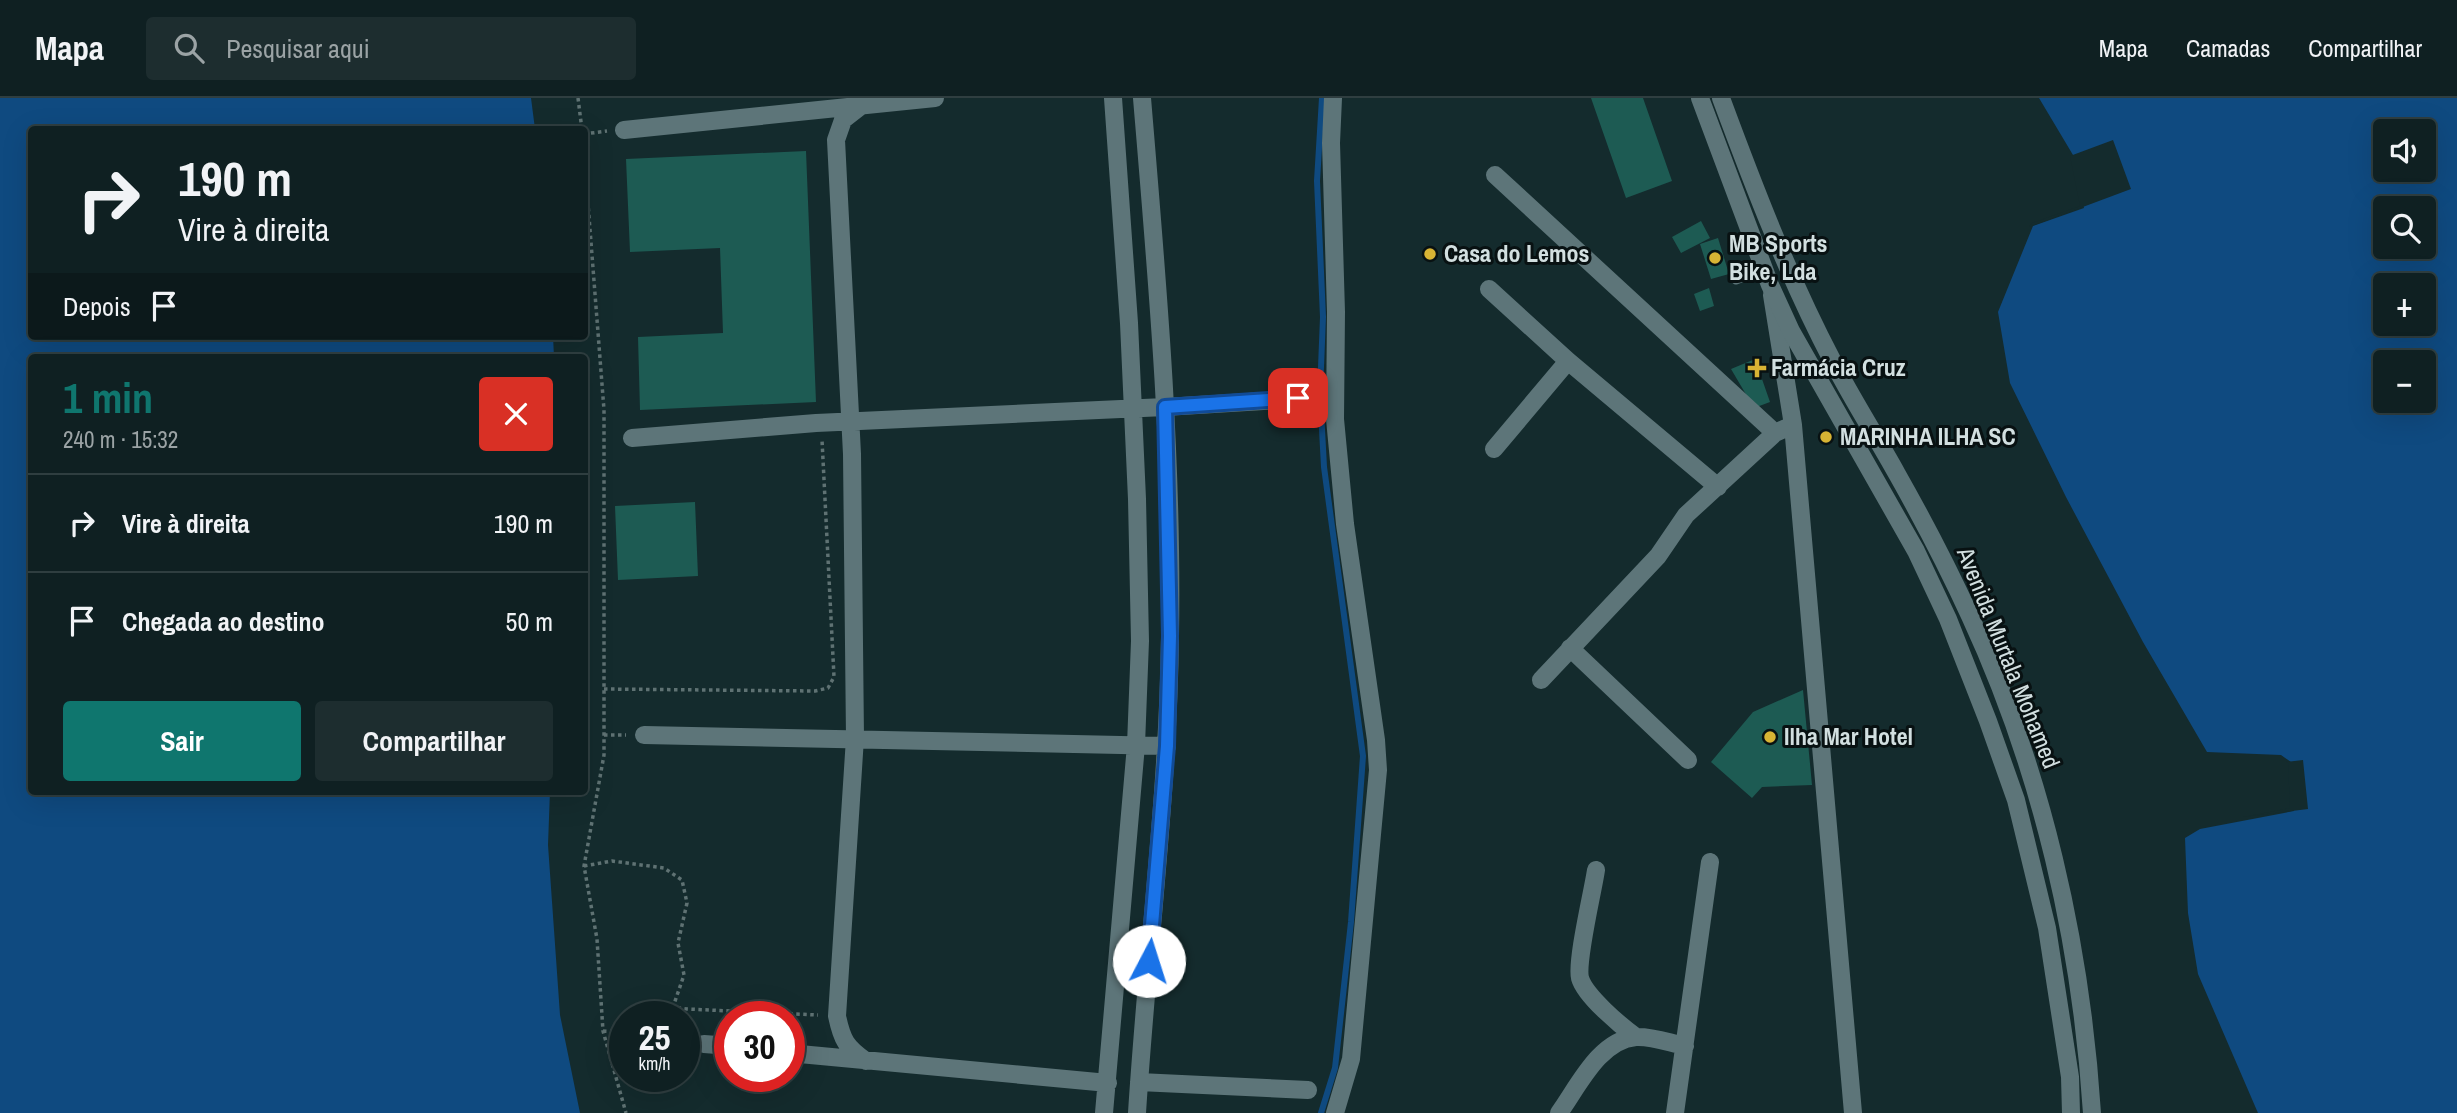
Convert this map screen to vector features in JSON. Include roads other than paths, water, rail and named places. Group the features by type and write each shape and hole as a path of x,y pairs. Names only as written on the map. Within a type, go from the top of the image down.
{"street":[{"path":"624,130 935,98"},
{"path":"1104,1113 1136,745 1140,641 1129,323 1113,98"},
{"path":"1138,1113 1167,746 1170,636 1161,321 1142,98"},
{"path":"1334,98 1331,143 1336,312 1335,419 1345,524 1378,770 1352,1049 1344,1088 1335,1113"},
{"name":"Avenida Murtala Mohamed","path":"1700,98 1767,277 1802,352 1916,551 1948,619 1988,721 2016,800 2047,929 2070,1077 2071,1113"},
{"name":"Avenida Murtala Mohamed","path":"1721,98 1764,214 1795,286 1832,361 1938,550 1971,618 2014,726 2048,835 2066,912 2080,988 2092,1113"},
{"path":"861,106 843,120 836,140 850,421 855,738 837,1016 848,1048 866,1060"},
{"path":"1496,175 1775,433"},
{"name":"Avenida Murtala Mohamed","path":"1767,277 1793,425 1853,1113"},
{"path":"1489,289 1568,361 1718,487"},
{"path":"1494,449 1568,361"},
{"path":"632,438 850,421 1165,407 1298,398"},
{"path":"1541,680 1658,556 1686,514 1775,433 1793,425"},
{"path":"1570,648 1688,760"},
{"path":"644,736 1167,746"},
{"path":"1675,1113 1710,862"},
{"path":"1597,870 1579,961 1580,978 1587,991 1636,1037"},
{"path":"1559,1113 1599,1057 1615,1045 1636,1037 1685,1046"},
{"path":"704,1044 714,1045"},
{"path":"805,1054 1108,1083"},
{"path":"1139,1082 1308,1090"}],"lane":[{"path":"1736,280 1767,277"}],"water":[{"path":"0,98 531,98 535,126 28,126 28,340 553,340 554,354 28,354 28,795 550,795 548,845 560,1015 580,1113 0,1113"},
{"path":"2039,98 2457,98 2457,1113 2258,1113 2198,974 2188,913 2185,838 2200,829 2294,811 2291,762 2281,755 2207,752 2143,642 2066,497 2010,383 1998,312 2033,226 2084,208 2073,155"}],"waterway":[{"path":"1321,1113 1335,1068 1351,922 1363,756 1324,467 1320,392 1323,317 1317,181 1322,98"}],"place":[{"name":"Casa do Lemos","path":"1430,254"},
{"name":"MB Sports Bike, Lda","path":"1715,258"},
{"name":"Farmácia Cruz","path":"1757,368"},
{"name":"MARINHA ILHA SC","path":"1826,437"},
{"name":"Ilha Mar Hotel","path":"1770,737"}]}
